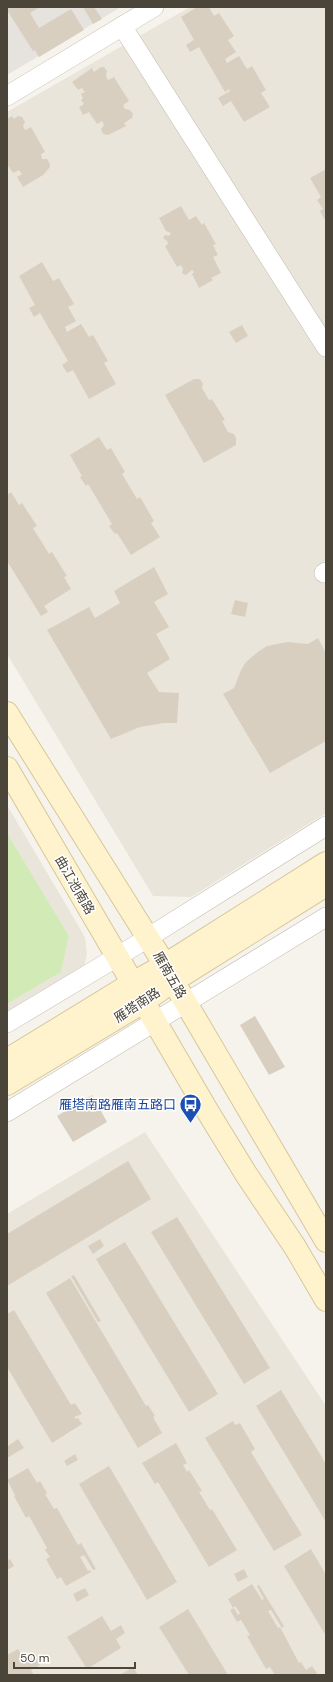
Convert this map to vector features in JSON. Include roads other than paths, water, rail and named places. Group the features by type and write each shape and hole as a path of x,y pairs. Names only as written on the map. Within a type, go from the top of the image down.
{"main road":[{"name":"雁南五路","path":"7,713 148,937 326,1241"},
{"name":"曲江池南路","path":"7,768 143,1002"},
{"name":"雁塔南路","path":"7,1084 143,1002 169,973 326,863"},
{"name":"雁塔南路","path":"7,1060 133,983 169,973 326,885"},
{"path":"143,1002 211,1118 246,1174 295,1247 326,1300"}],"street":[{"path":"7,96 154,7"},
{"path":"122,26 326,347"},
{"path":"7,1023 117,957 326,826"},
{"path":"7,1112 326,917"}],"place":[{"name":"雁塔南路雁南五路口","path":"191,1124"}]}
